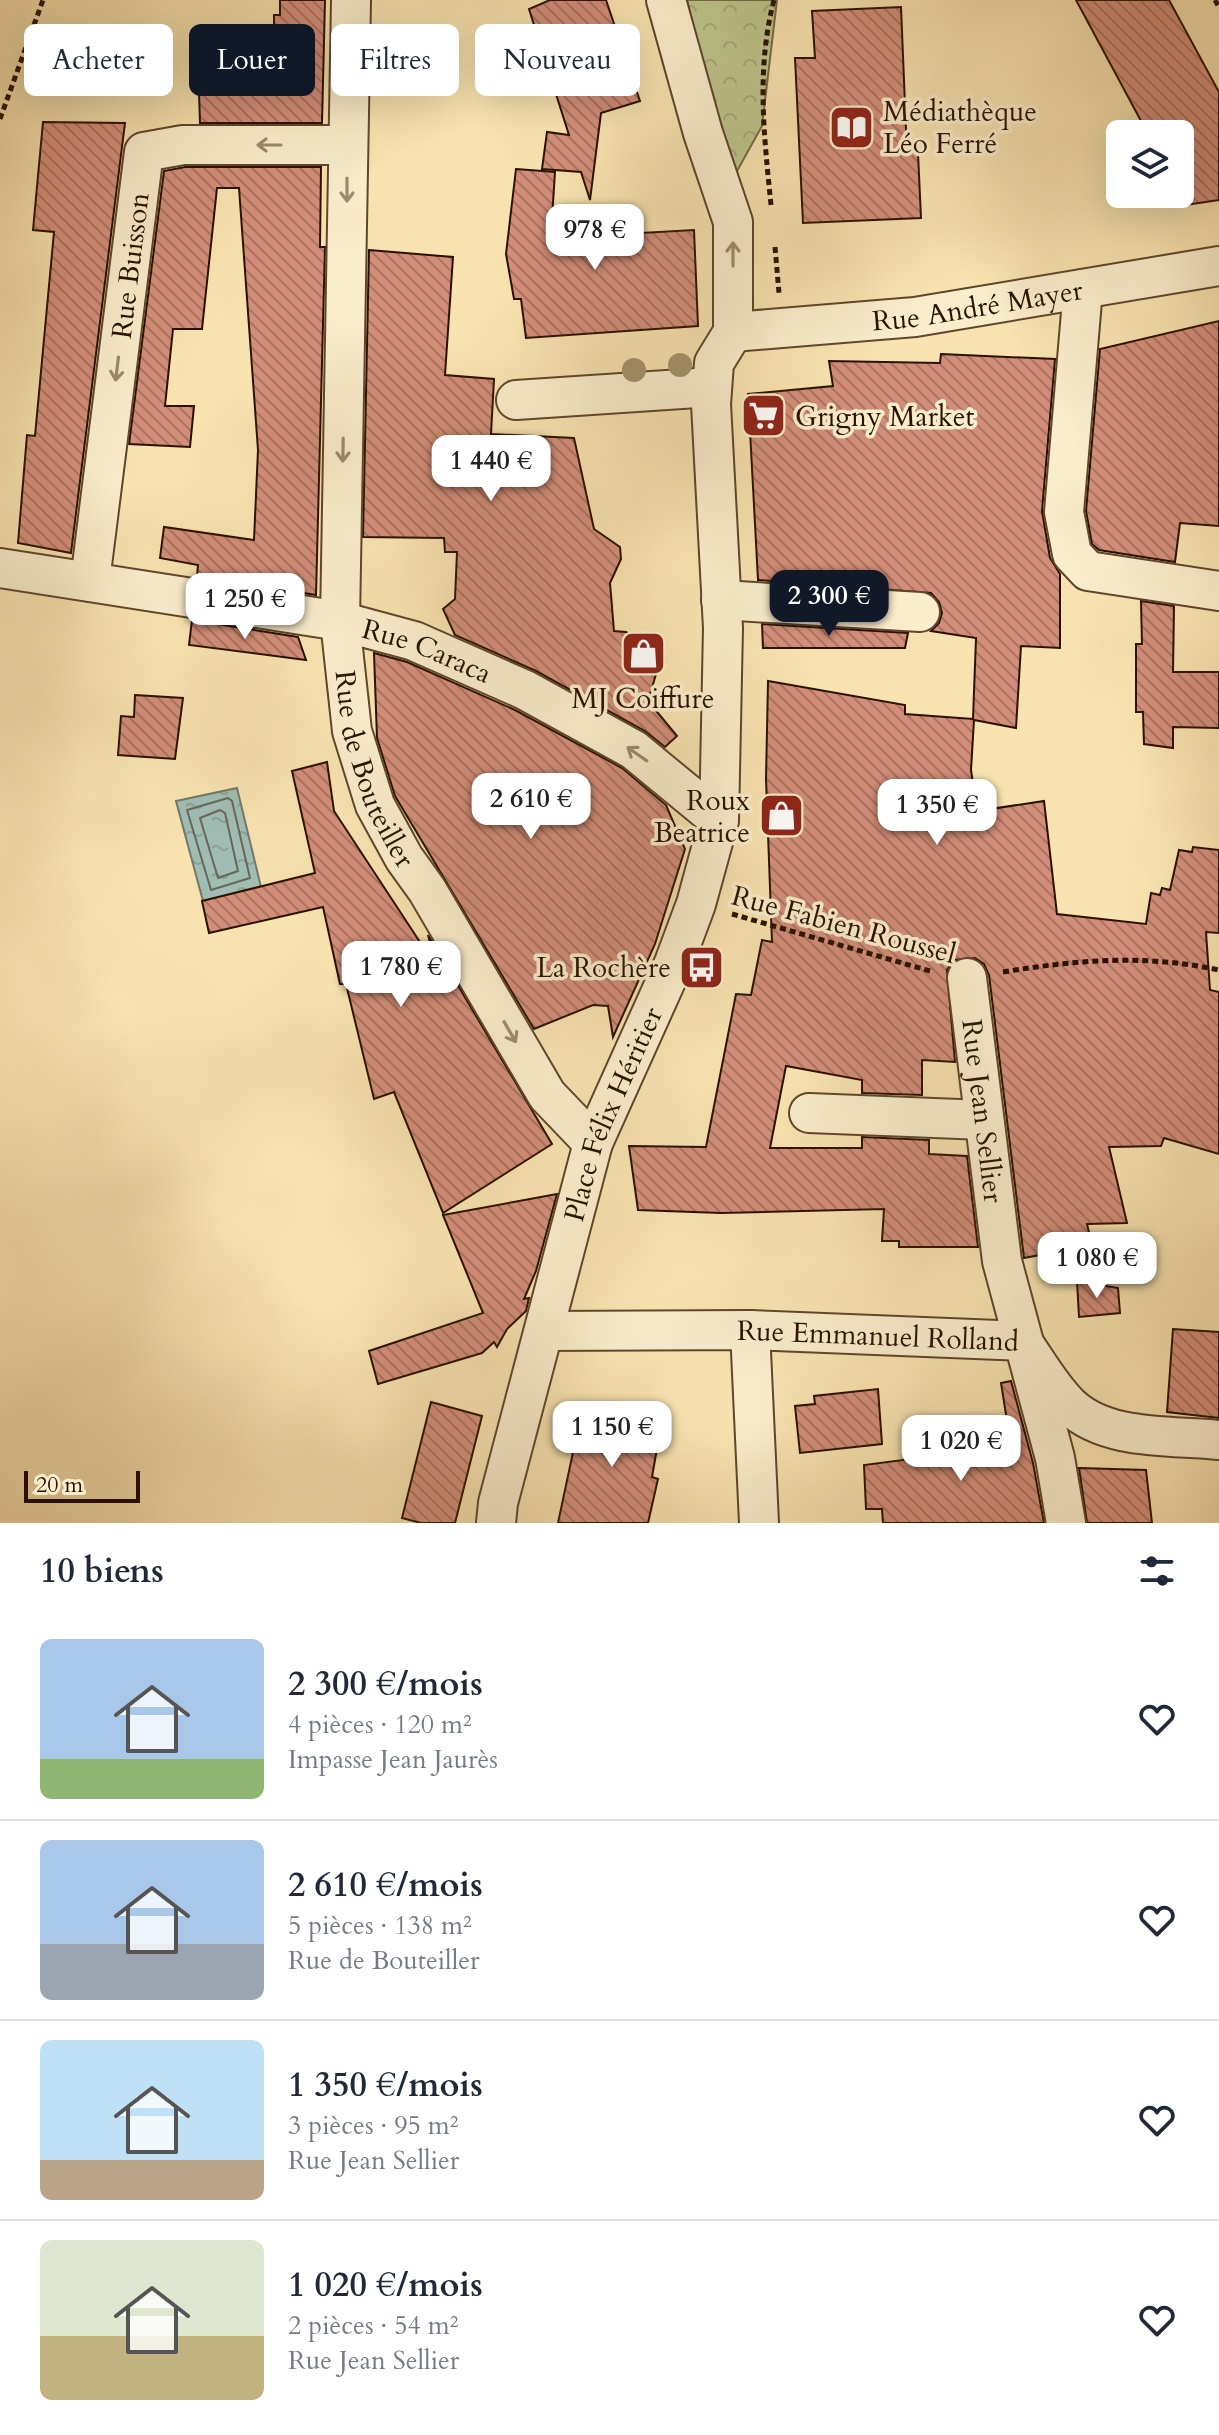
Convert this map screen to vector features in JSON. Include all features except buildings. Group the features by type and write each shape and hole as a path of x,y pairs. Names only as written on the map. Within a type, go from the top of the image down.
{"street":[{"name":"Rue de Bouteiller","path":"351,0 340,621 352,731 375,805 547,1095 593,1143"},
{"path":"666,0 703,133 733,222 733,332"},
{"name":"Rue Buisson","path":"90,581 144,152 149,148 183,145 347,145"},
{"name":"Rue André Mayer","path":"733,332 915,317 1219,266"},
{"path":"1083,289 1064,512 1072,554 1088,571 1219,591"},
{"name":"Place Félix Héritier","path":"496,1523 498,1503 593,1143 674,963 696,904 719,820 721,600 712,387 714,363 733,332"},
{"path":"516,400 712,387"},
{"name":"Rue Caraca","path":"0,568 340,621 414,641 525,690 634,750 719,820"},
{"path":"721,600 920,612"},
{"name":"Rue Jean Sellier","path":"967,978 1002,1261 1055,1458 1066,1523"},
{"path":"809,1113 984,1120"},
{"path":"750,1330 759,1523"},
{"name":"Rue Emmanuel Rolland","path":"544,1331 750,1330 1022,1341 1068,1404 1084,1418 1108,1429 1219,1440"}],"path":[{"path":"0,119 43,0"},
{"path":"771,207 760,98 765,33 774,0"},
{"path":"1215,0 1219,7"},
{"path":"774,235 779,293 792,292 792,328"},
{"name":"Rue Fabien Roussel","path":"696,904 929,971 967,978 1086,959 1193,964 1219,970"}],"green space":[{"path":"687,0 777,0 762,126 732,180"}],"water":[{"path":"237,788 261,887 203,901 176,801"}],"place":[{"name":"Médiathèque Léo Ferré","path":"852,127"},
{"name":"Grigny Market","path":"764,416"},
{"name":"MJ Coiffure","path":"643,653"},
{"name":"Roux Beatrice","path":"781,816"},
{"name":"La Rochère","path":"702,967"}]}
